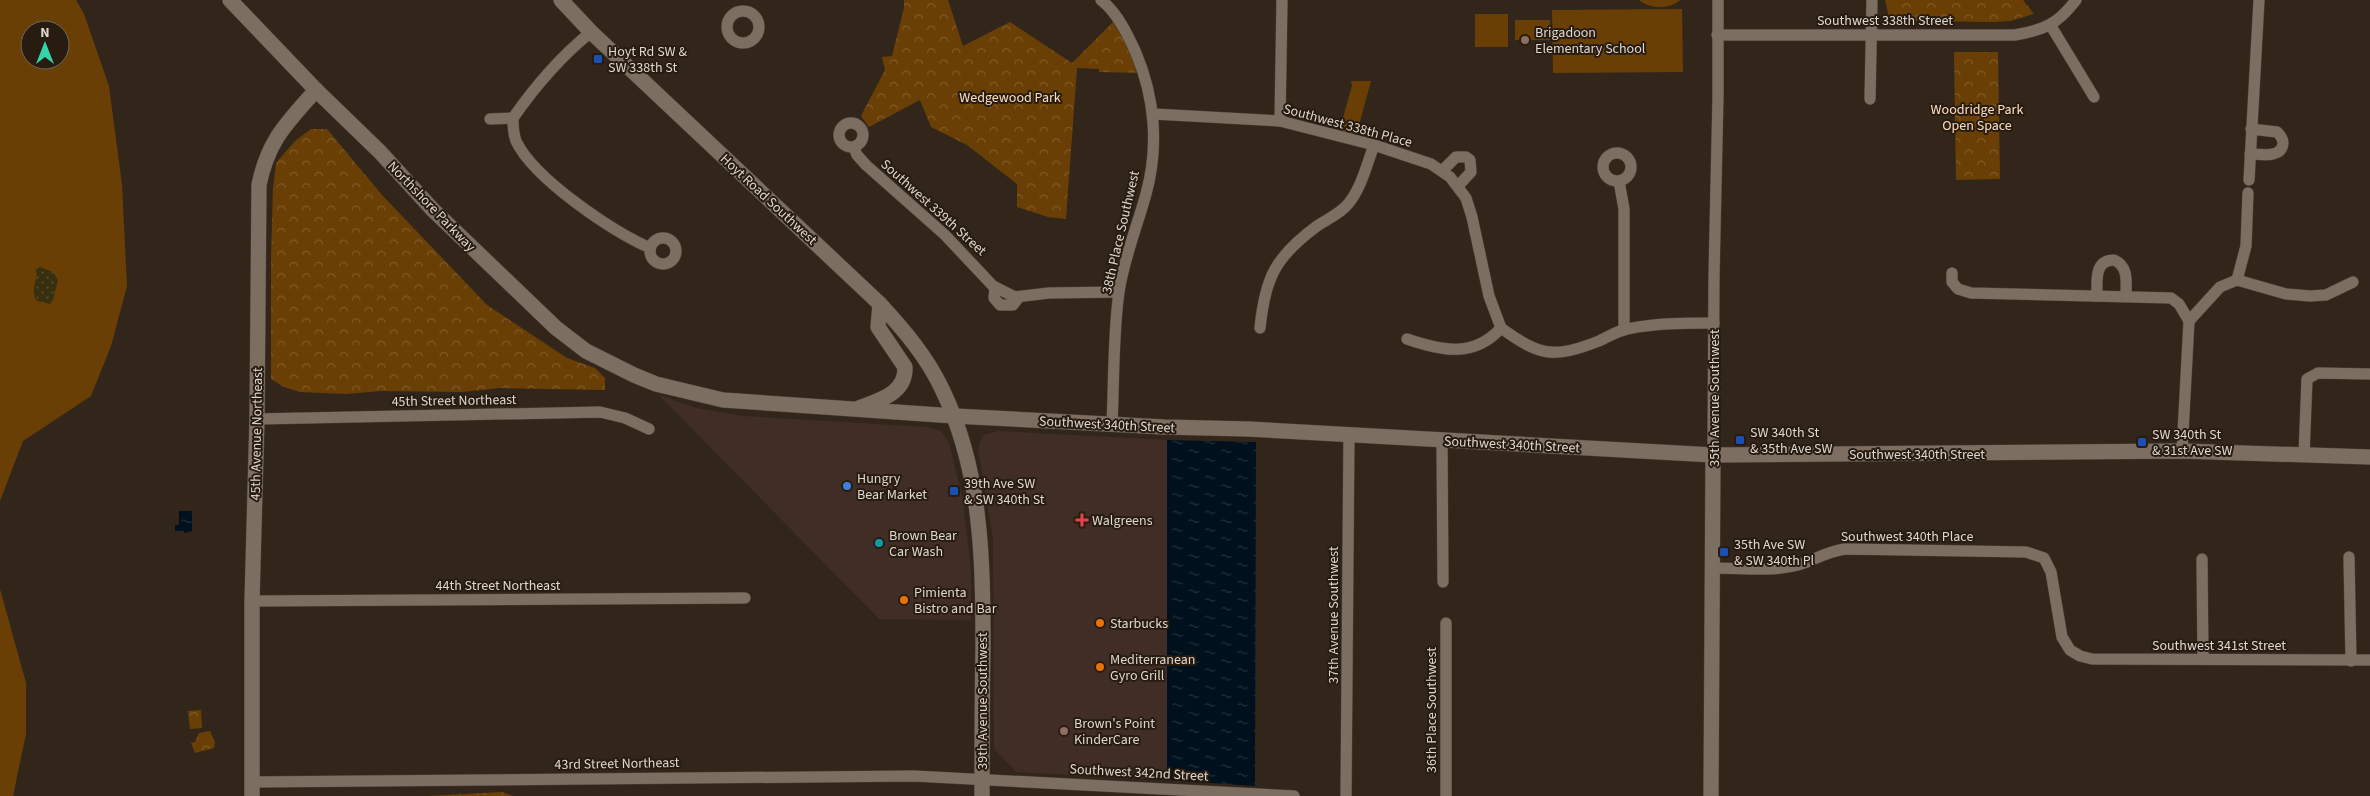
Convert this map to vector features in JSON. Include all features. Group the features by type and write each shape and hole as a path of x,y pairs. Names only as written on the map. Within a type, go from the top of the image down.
{"main road":[{"name":"Northshore Parkway","path":"230,0 316,90 380,152 433,210 556,328 586,351 656,384"},
{"name":"Hoyt Road Southwest","path":"561,0 591,32 880,304 920,352 941,387 954,416"},
{"name":"45th Avenue Northeast","path":"252,789 252,601 257,419 259,185 263,166 284,124 316,90"},
{"path":"855,410 893,394 905,374 904,366 878,327 880,304"},
{"name":"Southwest 340th Street","path":"656,384 723,400 855,410 1112,424 1349,434 1713,455 2182,451 2370,457"},
{"name":"39th Avenue Southwest","path":"954,416 973,483 982,554 982,796"},
{"name":"35th Avenue Southwest","path":"1711,796 1713,455"}],"street":[{"path":"1280,122 1282,0"},
{"name":"35th Avenue Southwest","path":"1713,455 1718,0"},
{"path":"1870,99 1872,0"},
{"path":"2076,0 2051,26 2094,97"},
{"path":"2249,180 2259,0"},
{"name":"38th Place Southwest","path":"1108,2 1138,58 1154,114 1150,175 1131,238 1119,292 1112,424"},
{"name":"Southwest 338th Street","path":"1717,35 2015,35 2034,32 2051,26"},
{"path":"591,32 564,55 538,83 513,118 516,140 525,156 538,171 614,230 650,248"},
{"name":"Southwest 338th Place","path":"1154,114 1280,122 1374,145 1431,164 1446,174"},
{"path":"490,119 513,118"},
{"path":"2250,154 2274,154 2282,148 2283,144 2277,132 2251,129"},
{"path":"1260,328 1268,280 1282,256 1306,234 1347,206 1353,197 1374,145"},
{"name":"Southwest 339th Street","path":"854,148 866,165 945,235 995,287 1009,295 1019,297 1049,293 1119,292"},
{"path":"1458,186 1471,172 1472,166 1468,159 1456,158 1446,174 1458,186 1466,198 1472,217 1489,296 1501,328 1526,346 1567,353 1624,330 1672,324 1714,323"},
{"path":"1619,181 1624,215 1624,330"},
{"path":"2237,280 2246,246 2248,193"},
{"path":"2097,296 2098,270 2104,262 2114,260 2123,266 2125,270 2126,296"},
{"path":"1952,273 1952,282 1958,289 1971,293 2171,298 2179,304 2189,321 2182,451"},
{"path":"2189,321 2220,287 2237,280 2286,294 2310,296 2326,295 2352,282"},
{"path":"1407,339 1434,348 1458,349 1482,344 1492,338 1501,328"},
{"path":"2304,455 2307,379 2318,373 2370,374"},
{"name":"45th Street Northeast","path":"257,419 600,412 625,418 649,429"},
{"name":"37th Avenue Southwest","path":"1346,796 1349,434"},
{"path":"1442,440 1443,582"},
{"name":"Southwest 340th Place","path":"1713,568 1774,568 1798,565 1828,551 1845,549 2026,552 2044,558 2051,572 2062,637 2070,650"},
{"path":"2349,557 2351,660"},
{"path":"2202,559 2203,659"},
{"name":"44th Street Northeast","path":"252,601 745,598"},
{"name":"36th Place Southwest","path":"1446,623 1446,796"},
{"name":"Southwest 341st Street","path":"2070,650 2080,656 2092,659 2370,660"},
{"name":"43rd Street Northeast","path":"252,789 914,776 982,780"},
{"name":"Southwest 342nd Street","path":"982,780 1214,794 1294,796"}],"shaded area":[{"path":"659,395 696,408 743,416 926,427 941,431 949,443 963,500 971,572 971,620 879,619"},
{"path":"998,431 1167,440 1167,780 1016,772 994,749 993,539 978,448 983,435"}],"green space":[{"path":"0,0 76,0 84,14 109,86 122,185 127,286 111,346 91,396 23,441 0,501"},
{"name":"Wedgewood Park","path":"904,0 948,0 963,46 1010,22 1072,63 1117,18 1143,73 1099,72 1099,69 1077,68 1066,219 1048,217 1017,207 1017,184 967,145 931,127 920,100 869,127 861,116 885,70 882,57 892,56 904,8"},
{"path":"1639,0 1680,0 1665,7 1653,7"},
{"path":"1885,0 2023,0 2034,14 2010,21 1994,22 1898,21 1889,17"},
{"path":"1682,9 1683,72 1553,73 1552,10"},
{"path":"1475,14 1508,14 1508,47 1475,47"},
{"path":"1515,20 1550,20 1550,40 1515,40"},
{"name":"Woodridge Park Open Space","path":"1954,52 1998,52 2000,179 1956,180"},
{"path":"1351,81 1371,81 1355,140 1338,135 1352,86"},
{"path":"311,129 327,129 382,195 487,305 567,358 595,368 605,378 605,390 500,388 462,392 381,391 346,394 300,392 284,387 271,379 271,259 273,188 276,163 295,141"},
{"path":"0,589 26,683 26,734 13,796 0,796"},
{"path":"201,710 202,728 190,729 188,711"},
{"path":"210,731 215,742 214,748 195,753 191,743 195,742 199,733"},
{"path":"502,792 513,796 427,796"}],"sand":[{"path":"40,267 53,272 58,280 53,300 50,304 37,301 35,297 36,269"}],"water":[{"path":"1167,440 1256,442 1255,786 1167,780"},
{"path":"179,511 192,511 192,531 184,533 184,531 175,531 175,525 179,525"}],"place":[{"name":"Brigadoon Elementary School","path":"1525,40"},
{"name":"Hoyt Rd SW & SW 338th St","path":"598,59"},
{"name":"SW 340th St & 35th Ave SW","path":"1740,440"},
{"name":"SW 340th St & 31st Ave SW","path":"2142,442"},
{"name":"Hungry Bear Market","path":"847,486"},
{"name":"39th Ave SW & SW 340th St","path":"954,491"},
{"name":"Walgreens","path":"1082,520"},
{"name":"Brown Bear Car Wash","path":"879,543"},
{"name":"35th Ave SW & SW 340th Pl","path":"1724,552"},
{"name":"Pimienta Bistro and Bar","path":"904,600"},
{"name":"Starbucks","path":"1100,623"},
{"name":"Mediterranean Gyro Grill","path":"1100,667"},
{"name":"Brown's Point KinderCare","path":"1064,731"}]}
